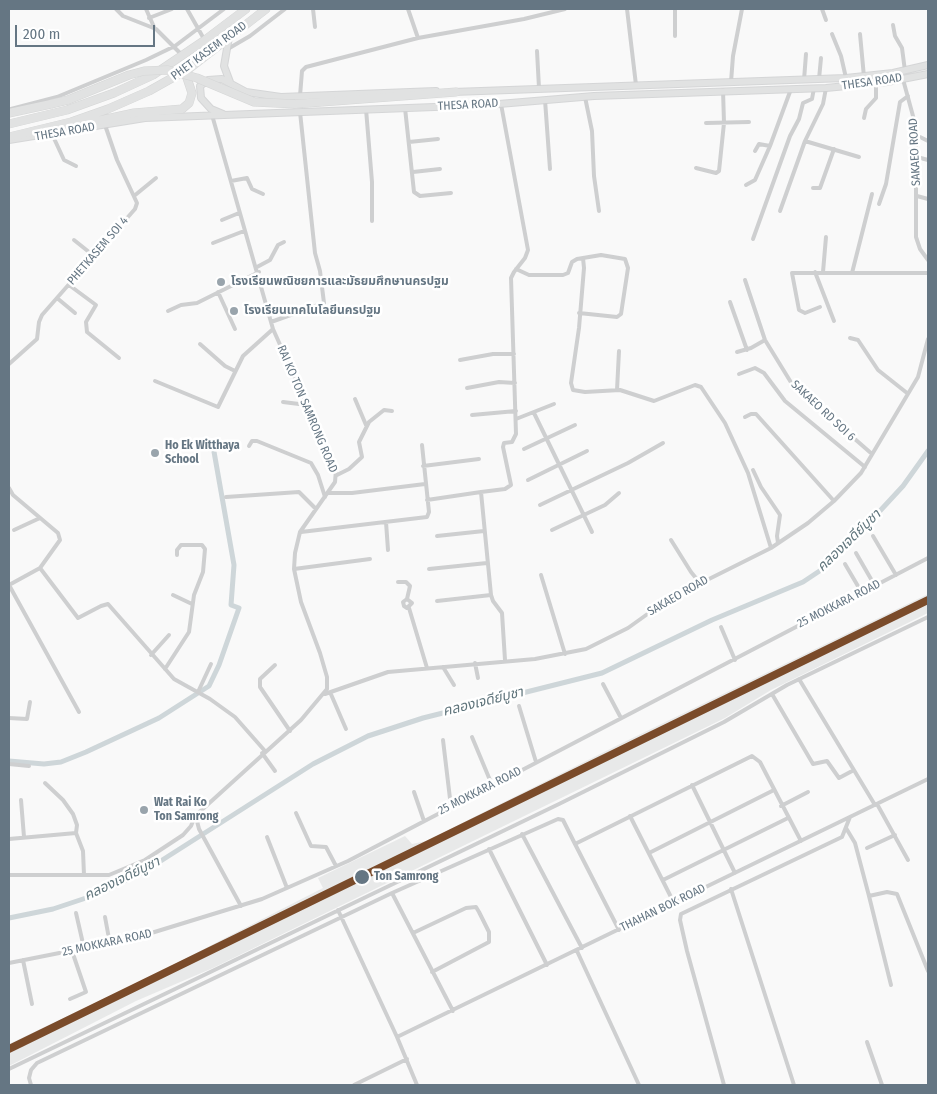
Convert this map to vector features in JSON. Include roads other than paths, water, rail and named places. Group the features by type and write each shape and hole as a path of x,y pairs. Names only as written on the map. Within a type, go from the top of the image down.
{"highway":[{"name":"PHET KASEM ROAD","path":"9,124 67,110 114,93 153,75 183,56 246,9"},
{"name":"PHET KASEM ROAD","path":"9,138 108,109 149,91 190,68 266,9"},
{"path":"9,112 51,104 84,94 115,80 144,71 168,70 186,75 254,102 295,104 456,92"},
{"path":"32,131 65,128 134,113 176,110 187,106 191,99 192,90 186,75"}],"main road":[{"path":"229,37 224,66 230,84"},
{"name":"THESA ROAD","path":"9,138 52,134 145,118 501,104 557,98 723,90 826,88 876,84 928,65"},
{"name":"THESA ROAD","path":"225,114 206,104 199,92 200,86 208,80 222,79 246,92 262,96 300,96 423,90 456,92 928,74"},
{"path":"593,86 594,96"},
{"path":"557,87 557,98"}],"street":[{"path":"116,9 123,16 154,28 175,46 183,56"},
{"path":"146,9 154,28"},
{"path":"149,18 172,9"},
{"path":"187,9 205,40"},
{"path":"9,112 97,82 175,46 224,9"},
{"path":"226,50 250,36 285,9"},
{"path":"313,9 315,27"},
{"path":"408,9 418,38"},
{"path":"300,96 302,72 306,67 418,38 524,19 565,9"},
{"path":"627,9 636,85"},
{"path":"675,9 675,36"},
{"path":"731,82 732,56 742,9"},
{"path":"822,9 826,20"},
{"name":"SAKAEO ROAD","path":"893,25 902,48 903,74 916,134 916,237 920,249 928,260"},
{"path":"832,34 842,56 846,78"},
{"path":"860,34 864,77"},
{"path":"537,51 539,88"},
{"path":"804,80 806,54"},
{"path":"819,79 821,58"},
{"path":"864,118 866,109 876,98 876,84"},
{"path":"753,239 790,136 798,123 803,103 812,99 814,88"},
{"path":"780,211 805,141 823,104 826,88"},
{"path":"746,185 755,180 791,89"},
{"path":"696,168 716,173 719,171 724,123 723,90"},
{"path":"879,204 886,184 900,102 908,96"},
{"path":"585,97 592,131 594,176 599,211"},
{"path":"545,100 550,169"},
{"path":"427,500 510,486 503,447 504,444 514,439 516,420 511,278 525,258 528,250 501,104"},
{"path":"405,108 414,192 417,196 451,193"},
{"path":"366,109 372,182 372,221"},
{"path":"271,322 324,304 320,271 315,252 300,112"},
{"name":"RAI KO TON SAMRONG ROAD","path":"212,115 244,231 258,270 273,329 337,475 327,495 300,532 296,541 294,569 301,602 327,677 325,694"},
{"path":"706,123 749,122"},
{"path":"105,124 117,160 134,196 156,178"},
{"path":"52,134 64,160 76,166"},
{"path":"916,134 928,141"},
{"path":"410,142 438,140"},
{"path":"805,141 859,157"},
{"path":"755,151 759,144 770,146"},
{"path":"813,188 820,188 834,149"},
{"path":"917,157 928,160"},
{"path":"413,172 440,169"},
{"path":"231,182 247,178 252,189 263,194"},
{"path":"852,273 872,194"},
{"name":"PHETKASEM SOI 4","path":"9,364 37,339 39,322 57,298 135,209 137,204 134,196"},
{"path":"917,196 928,199"},
{"path":"222,220 240,213"},
{"path":"213,243 244,231"},
{"path":"823,272 826,237"},
{"path":"74,240 94,256"},
{"path":"168,312 181,305 197,303 258,270 270,260 278,245 284,242"},
{"path":"516,269 529,275 563,275 568,273 573,260 601,255 618,257 627,261 628,268 620,316 579,313"},
{"path":"583,258 584,268 579,328 572,388 579,392 626,391 638,397 654,401 695,385 702,388 725,423 748,473 771,548"},
{"path":"820,307 805,313 799,310 791,275 795,271 928,273"},
{"path":"815,272 834,321"},
{"name":"SAKAEO RD SOI 6","path":"746,280 765,340 797,390 872,454"},
{"path":"69,285 96,305 86,322 87,332 119,358"},
{"path":"218,292 235,329"},
{"path":"57,298 75,313"},
{"path":"730,302 747,350"},
{"path":"155,381 218,406 243,356 273,329"},
{"path":"850,338 858,340 878,370 907,393"},
{"name":"SAKAEO ROAD","path":"325,694 379,674 564,654 586,649 620,632 667,600 771,548 808,523 834,501 865,467 920,370 928,338"},
{"path":"737,352 747,350 765,340"},
{"path":"200,344 224,366 235,371"},
{"path":"617,390 619,351"},
{"path":"460,360 493,354 514,354"},
{"path":"739,374 755,368 764,373 785,401 865,467"},
{"path":"467,388 499,382 515,382"},
{"path":"355,399 366,425"},
{"path":"283,402 306,403"},
{"path":"516,420 554,404"},
{"path":"337,475 349,469 362,457 359,442 366,425 384,410 392,411"},
{"path":"472,415 516,411"},
{"path":"534,413 592,532"},
{"path":"745,417 756,414 834,501"},
{"path":"524,449 575,425"},
{"path":"249,446 252,441 257,441 311,463 327,495 425,484"},
{"path":"540,505 628,463 663,443"},
{"path":"300,532 427,517 429,512 422,445"},
{"path":"528,480 587,451"},
{"path":"423,466 479,459"},
{"path":"753,470 761,487 780,515 778,543"},
{"path":"9,488 13,495 58,533 60,540 40,568 9,585 78,712"},
{"path":"226,497 299,492 316,509"},
{"path":"480,492 491,594 493,601 502,613 505,660"},
{"path":"552,530 611,502 619,493"},
{"path":"14,530 40,518"},
{"path":"386,522 388,550"},
{"path":"437,536 484,531"},
{"path":"873,536 896,575"},
{"path":"671,540 700,583"},
{"path":"164,669 186,638 192,604 203,572 206,549 200,544 181,545 177,550 177,555"},
{"path":"856,553 875,586"},
{"name":"25 MOKKARA ROAD","path":"9,963 110,944 150,934 241,906 287,888 336,866 424,821 928,558"},
{"path":"294,569 370,559"},
{"path":"430,569 487,563"},
{"path":"845,564 862,593"},
{"path":"40,568 76,617 81,617 108,604 174,679 203,695 235,717 275,770"},
{"path":"541,575 564,654"},
{"path":"398,582 406,582 410,585 407,599 412,603 409,608 427,668"},
{"path":"437,602 491,594"},
{"path":"173,595 192,604"},
{"path":"9,1069 724,722 799,679 928,617"},
{"path":"721,627 735,660"},
{"path":"151,655 169,635"},
{"path":"475,663 478,678"},
{"path":"198,692 211,664"},
{"path":"276,665 260,679 260,687 290,731"},
{"path":"443,667 454,685"},
{"path":"799,679 895,835 908,860"},
{"path":"602,684 621,718"},
{"path":"330,692 346,729"},
{"path":"9,875 109,875 128,868 164,848 192,826 195,816 234,782 263,752 290,731 325,694"},
{"path":"772,694 813,764 827,761 839,778 854,770"},
{"path":"9,718 27,719 30,714 30,702"},
{"path":"520,706 536,762"},
{"path":"472,737 492,785"},
{"path":"443,740 451,807"},
{"path":"575,844 752,756 760,762 801,840"},
{"path":"9,764 29,766"},
{"name":"THAHAN BOK ROAD","path":"397,1037 454,1011 928,779"},
{"path":"44,783 63,800 73,814 77,825 76,833 83,851 84,875"},
{"path":"692,785 735,873"},
{"path":"649,853 774,790"},
{"path":"414,792 424,821"},
{"path":"782,806 808,792"},
{"path":"21,800 24,837"},
{"path":"296,813 312,846 326,847 336,866"},
{"path":"195,816 199,829 241,906"},
{"path":"630,816 674,903"},
{"path":"724,1085 680,920 681,914 842,837 850,817"},
{"path":"663,880 788,818"},
{"path":"31,1085 29,1078 31,1070 37,1063 392,893 522,834 561,819 619,930"},
{"path":"846,828 855,843 892,985"},
{"path":"9,839 76,833"},
{"path":"522,834 582,948"},
{"path":"867,848 895,835"},
{"path":"267,837 287,888"},
{"path":"489,849 547,965"},
{"path":"731,889 794,1085"},
{"path":"869,896 887,892 898,894 928,971"},
{"path":"392,893 454,1011"},
{"path":"413,933 471,907 476,908 489,932 489,942 432,972"},
{"path":"338,910 340,918 407,1059 417,1085"},
{"path":"76,913 84,948"},
{"path":"105,917 110,944"},
{"path":"70,999 86,992 72,951"},
{"path":"577,951 639,1085"},
{"path":"23,960 32,1004"},
{"path":"867,1042 882,1085"},
{"path":"354,1085 407,1059"}],"waterway":[{"path":"9,761 44,764 61,762 159,718 209,686 219,665 239,608 231,605 234,565 213,446"},
{"name":"คลองเจดีย์บูชา","path":"9,918 53,909 98,894 145,871 313,764 368,736 423,718 602,673 712,620 803,582 821,570 866,526 903,486 928,451"}],"place":[{"name":"โรงเรียนพณิชยการและมัธยมศึกษานครปฐม","path":"221,282"},
{"name":"โรงเรียนเทคโนโลยีนครปฐม","path":"234,311"},
{"name":"Ho Ek Witthaya School","path":"155,453"},
{"name":"Wat Rai Ko Ton Samrong","path":"144,810"},
{"name":"Ton Samrong","path":"362,877"}]}
